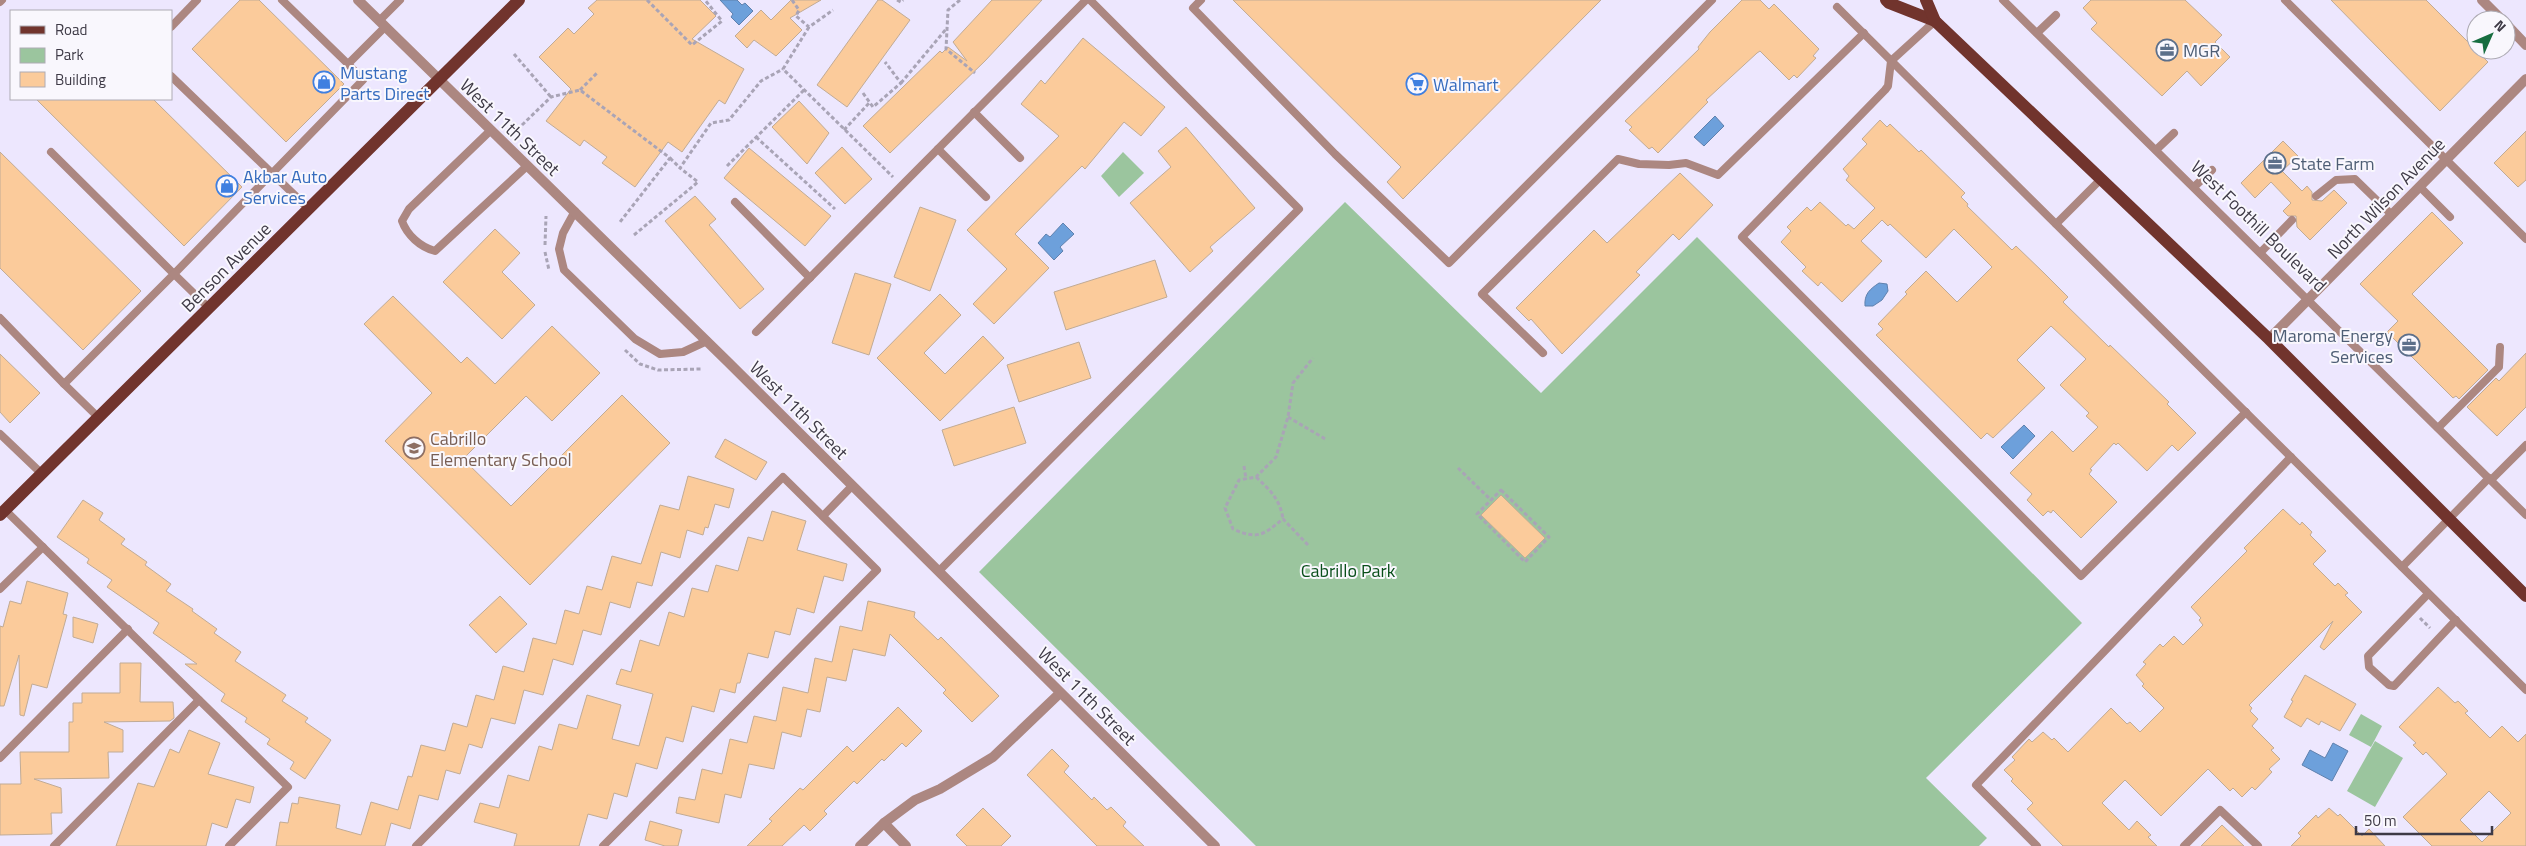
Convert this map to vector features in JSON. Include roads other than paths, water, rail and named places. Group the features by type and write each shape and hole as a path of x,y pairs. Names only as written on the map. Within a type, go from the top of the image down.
{"main road":[{"name":"Benson Avenue","path":"3,513 519,0"},
{"path":"1886,0 1935,21 2269,339 2526,596"},
{"path":"1926,0 1935,21"}],"street":[{"name":"West 11th Street","path":"358,0 707,341 1215,846"},
{"path":"2482,0 2492,10"},
{"path":"2516,34 2526,45"},
{"name":"North Wilson Avenue","path":"2269,339 2526,79"},
{"path":"860,846 884,823 915,800 940,789 993,757 1060,693"},
{"path":"884,823 906,846"}],"lane":[{"path":"172,26 197,0"},
{"path":"64,384 274,173 363,80 282,0"},
{"path":"348,64 400,0"},
{"path":"756,332 1086,0"},
{"path":"939,572 1299,209 1090,0"},
{"path":"1201,0 1193,8 1336,154 1449,263 1712,0"},
{"name":"West Foothill Boulevard","path":"2004,0 2525,513"},
{"path":"2285,0 2526,239"},
{"path":"1837,7 2526,690"},
{"path":"2038,33 2056,15"},
{"path":"1935,21 1891,61 1888,86 1885,90 1742,237 2081,576 2246,412"},
{"path":"1543,353 1482,294 1618,160 1639,164 1669,165 1686,163 1718,175 1864,33"},
{"path":"172,77 274,173 309,209"},
{"path":"974,112 1020,158"},
{"path":"491,130 409,209 402,221 406,230 424,248 435,251 527,166"},
{"path":"2156,150 2174,133"},
{"path":"938,150 986,197"},
{"path":"51,152 209,308"},
{"path":"2194,187 2212,170"},
{"path":"2316,196 2336,180 2355,178 2392,215"},
{"path":"2056,224 2101,179"},
{"path":"2420,187 2450,217"},
{"path":"735,202 810,278"},
{"path":"575,212 563,233 559,249 564,270 578,284 635,339 660,354 683,352 707,341"},
{"path":"2261,252 2292,220"},
{"path":"0,318 98,417"},
{"path":"2438,428 2499,366 2500,347"},
{"path":"0,434 42,474"},
{"path":"2402,567 2526,445"},
{"path":"2036,846 1976,784 2291,457"},
{"path":"416,846 783,477 877,570 603,846"},
{"path":"823,516 852,486"},
{"path":"3,513 43,547 288,787 229,846"},
{"path":"0,589 43,547"},
{"path":"2428,594 2368,656 2369,667 2389,686 2394,686 2456,620"},
{"path":"0,758 128,629"},
{"path":"54,846 199,700"},
{"path":"2184,846 2220,810 2258,846"}],"water":[{"path":"720,0 737,0 742,5 745,3 753,11 739,25 731,17 733,14"},
{"path":"1715,116 1724,126 1704,146 1694,137"},
{"path":"1063,223 1074,234 1060,247 1063,251 1054,260 1038,243 1046,234 1050,237"},
{"path":"1879,283 1887,284 1888,291 1882,300 1873,306 1865,306 1865,298 1868,292"},
{"path":"2024,425 2035,436 2013,459 2001,447"},
{"path":"2333,743 2348,751 2332,781 2302,765 2310,750 2325,758"}],"place":[{"name":"MGR","path":"2167,50"},
{"name":"Mustang Parts Direct","path":"324,82"},
{"name":"Walmart","path":"1417,84"},
{"name":"State Farm","path":"2275,163"},
{"name":"Akbar Auto Services","path":"227,186"},
{"name":"Maroma Energy Services","path":"2409,345"},
{"name":"Cabrillo Elementary School","path":"414,448"}],"park label":[{"name":"Cabrillo Park","path":"1348,570"}]}
